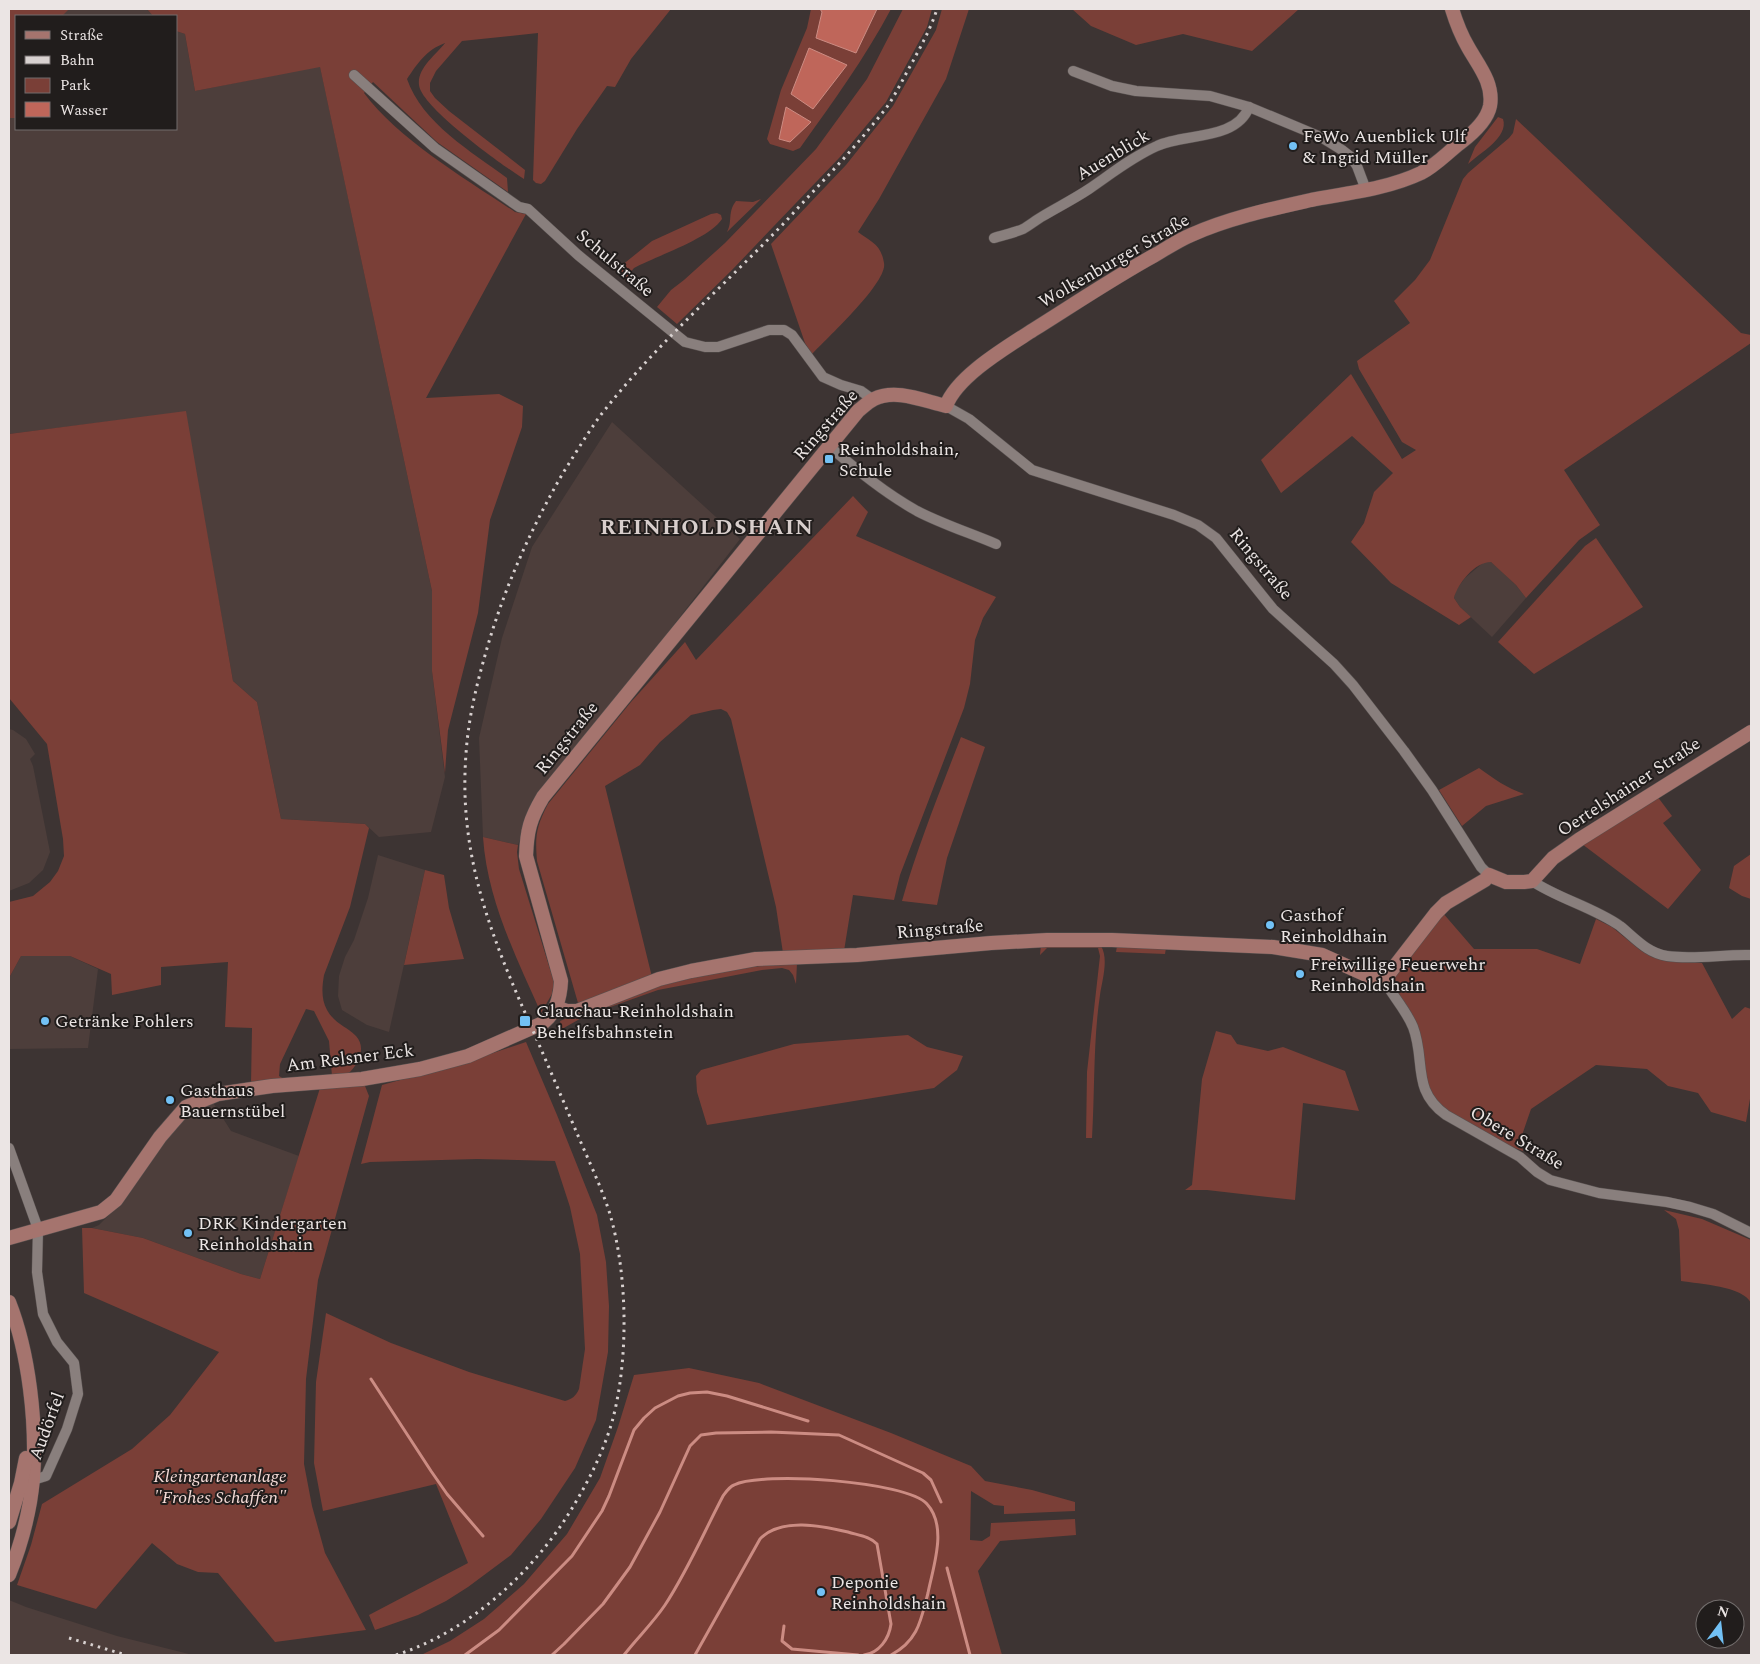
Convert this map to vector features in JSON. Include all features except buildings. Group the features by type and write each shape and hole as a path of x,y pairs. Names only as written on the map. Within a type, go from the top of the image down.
{"street":[{"name":"Wolkenburger Straße","path":"946,406 949,398 958,387 998,353 1137,265 1191,235 1232,220 1388,184 1422,172 1466,138 1484,120 1490,100 1489,86 1457,24 1452,9"},
{"path":"1073,71 1112,86 1136,91 1210,96 1249,107 1321,137 1342,150 1351,157 1357,166 1366,190"},
{"name":"Schulstraße","path":"354,75 434,148 519,207 528,209 578,255 685,342 705,347 718,347 769,330 784,330 792,335 823,376 841,385 861,391 872,400"},
{"name":"Auenblick","path":"994,238 1022,229 1089,189 1119,166 1158,145 1224,130 1240,121 1245,116 1249,107"},
{"name":"Ringstraße","path":"1382,977 1371,977 1322,955 1273,947 1112,940 1047,940 857,955 756,960 659,978 577,1011 567,1011 556,1007 560,996 561,981 526,856 527,837 531,817 549,790 858,411 882,395 897,394 946,406 969,419 1032,470 1174,515 1198,525 1216,538 1273,609 1334,664 1353,685 1432,790 1481,867 1489,875"},
{"path":"830,447 863,475 903,503 996,544"},
{"name":"Oertelshainer Straße","path":"1532,881 1553,858 1580,839 1751,732"},
{"path":"1382,977 1388,975 1436,912 1446,903 1485,880 1489,875 1506,882 1532,881 1547,891 1606,918 1654,952 1667,956 1694,958 1736,954 1751,955"},
{"name":"Obere Straße","path":"1382,977 1412,1026 1418,1048 1424,1088 1432,1103 1442,1112 1520,1158 1550,1180 1598,1193 1690,1206 1713,1214 1751,1233"},
{"name":"Am Relsner Eck","path":"9,1238 101,1212 116,1200 160,1137 186,1107 218,1094 272,1086 362,1079 420,1069 468,1056 543,1024 556,1007"},
{"name":"Audörfel","path":"9,1148 38,1229 37,1272 43,1314 57,1342 74,1363 78,1394 67,1428 46,1476 32,1480"},
{"path":"9,1302 22,1341 30,1396 34,1450 28,1511 9,1575"},
{"path":"9,1522 22,1483 32,1420"}],"shaded area":[{"path":"67,9 147,9 152,15 63,15"},
{"path":"178,32 185,34 195,91 320,66 432,591 432,671 445,777 431,832 379,837 365,824 281,819 257,702 233,681 185,412 9,434 9,118 15,118 15,130 178,130"},
{"path":"612,422 740,539 636,674 532,801 518,845 483,837 479,738 502,638 532,547"},
{"path":"1484,562 1491,562 1497,567 1516,585 1526,598 1492,637 1460,607 1454,598 1456,590 1465,578"},
{"path":"9,729 26,739 35,754 30,759 50,852 43,870 29,883 9,891"},
{"path":"378,855 425,870 389,1032 367,1025 342,1010 338,996 339,976 345,957 354,940 368,898"},
{"path":"21,956 70,956 98,969 88,1048 9,1049 9,978"},
{"path":"212,1101 231,1131 299,1156 260,1279 241,1274 143,1238 92,1228 99,1225 125,1199 162,1142 187,1113"},
{"path":"9,1600 117,1636 193,1655 9,1655"}],"green space":[{"path":"9,9 69,9 63,15 15,15 15,118 9,118"},
{"path":"147,9 671,9 631,59 615,87 607,86 577,129 545,181 541,184 533,180 538,33 462,41 436,71 430,83 430,91 449,111 525,170 524,179 464,135 433,107 423,95 419,85 421,73 445,43 428,53 407,79 414,95 436,123 464,147 507,178 508,192 437,142 373,82 364,93 395,127 434,158 515,212 526,214 426,398 499,394 523,406 522,427 490,520 478,613 448,730 445,773 432,671 432,591 320,67 195,91 185,34 178,32 178,15 152,15"},
{"path":"811,9 820,9 855,53 877,9 891,9 836,97 800,148 793,151 770,144 767,139 781,90 807,28"},
{"path":"903,9 932,9 927,27 886,102 840,157 732,270 677,324 657,307 671,290 725,243 816,149 867,79"},
{"path":"942,9 969,9 946,79 879,199 858,232 878,247 883,257 883,272 855,310 812,354 805,343 771,244 846,165 893,106 936,30"},
{"path":"1072,9 1299,9 1252,51 1183,34 1136,45 1091,26"},
{"path":"1498,117 1503,119 1504,126 1502,132 1492,144 1468,164 1475,147"},
{"path":"1516,119 1741,333 1751,335 1751,343 1564,470 1600,525 1579,540 1526,598 1516,585 1491,562 1473,569 1459,586 1454,598 1460,607 1471,617 1459,625 1391,583 1351,542 1364,523 1374,492 1393,473 1352,436 1281,493 1261,460 1351,374 1402,459 1416,450 1402,442 1359,369 1357,361 1410,323 1394,301 1415,280 1430,260 1463,179 1509,138 1513,133"},
{"path":"761,199 727,232 733,205 736,201 753,202"},
{"path":"717,213 721,215 722,219 706,233 681,247 634,268 627,280 630,285 608,264 621,266 652,241"},
{"path":"186,411 233,681 257,702 281,819 365,824 369,828 350,907 324,975 323,984 323,997 327,1010 337,1022 356,1036 361,1046 358,1061 348,1074 332,1076 329,1041 314,1011 306,1009 280,1064 279,1076 284,1079 251,1084 252,1028 225,1027 228,962 161,967 161,985 112,995 111,974 70,956 21,956 9,978 9,902 33,896 50,882 58,871 64,856 63,839 47,744 9,698 9,434"},
{"path":"853,496 868,512 856,536 996,597 983,618 975,640 970,684 964,708 900,875 894,900 853,895 844,951 783,953 776,907 731,719 727,712 721,709 691,715 660,742 640,765 605,786 652,977 578,1003 537,861 537,832 548,804 631,702 685,642 696,660"},
{"path":"1596,538 1643,607 1534,674 1498,642 1585,546"},
{"path":"961,737 985,747 947,858 937,905 902,901 922,839"},
{"path":"1479,768 1501,783 1524,794 1486,806 1462,826 1439,790"},
{"path":"1657,796 1672,816 1663,823 1701,870 1668,909 1582,844"},
{"path":"483,837 518,845 519,869 554,982 552,994 541,1013 504,927 490,883"},
{"path":"1751,854 1751,899 1729,888 1734,866"},
{"path":"425,870 444,875 449,908 464,959 404,965"},
{"path":"1442,912 1474,949 1537,949 1580,964 1596,919 1612,927 1640,950 1652,957 1665,961 1702,963 1732,1019 1745,1007 1751,1009 1751,1093 1746,1122 1711,1112 1698,1093 1668,1086 1647,1069 1596,1065 1531,1109 1521,1138 1523,1151 1509,1146 1448,1112 1438,1104 1427,1085 1422,1055 1392,982 1392,977"},
{"path":"1041,945 1101,946 1103,951 1104,970 1096,1030 1092,1138 1086,1138 1087,1072 1100,956 1098,948 1047,948 1040,955"},
{"path":"1117,946 1166,948 1165,954 1116,952"},
{"path":"797,963 796,984 789,970 782,968 762,970 658,990 585,1016 562,1029 560,1021 652,987 726,971"},
{"path":"1216,1031 1231,1035 1237,1044 1268,1051 1283,1047 1345,1071 1359,1111 1303,1103 1295,1200 1207,1190 1185,1190 1192,1185 1202,1079"},
{"path":"908,1035 927,1047 963,1056 957,1070 934,1088 707,1125 697,1092 696,1076 701,1070 794,1044"},
{"path":"526,1042 597,1215 606,1262 609,1306 608,1352 596,1420 575,1468 541,1519 511,1555 446,1601 418,1615 375,1630 369,1615 468,1563 436,1484 323,1511 314,1463 316,1382 326,1313 391,1343 469,1372 565,1401 574,1397 579,1389 585,1349 580,1254 570,1207 555,1161 477,1159 370,1162 361,1164 382,1085 469,1061"},
{"name":"Kleingartenanlage \"Frohes Schaffen\"","path":"365,1086 369,1096 318,1280 306,1379 304,1464 312,1506 325,1553 366,1630 275,1642 218,1573 198,1572 177,1564 152,1543 96,1609 17,1585 31,1545 42,1504 132,1449 170,1415 219,1352 84,1293 82,1228 92,1228 143,1238 241,1274 260,1279 320,1088"},
{"path":"1664,1210 1702,1219 1751,1240 1751,1303 1746,1297 1730,1289 1681,1281 1679,1230 1676,1219"},
{"path":"689,1368 759,1383 891,1433 971,1466 985,1481 1032,1490 1075,1502 1075,1511 1004,1514 1004,1506 994,1505 971,1491 970,1540 982,1541 990,1536 991,1523 1075,1519 1076,1535 1000,1541 978,1571 1002,1655 421,1655 450,1641 484,1619 524,1584 567,1534 600,1478 634,1375"}],"water":[{"path":"820,9 877,9 856,53 816,38 822,12"},
{"path":"809,48 847,65 813,109 791,94"},
{"path":"786,107 811,122 790,142 779,139"}],"waterway":[{"path":"371,1379 447,1494 483,1536"},
{"path":"465,1655 499,1630 572,1556 602,1511 634,1430 655,1408 678,1396 707,1392 727,1396 808,1421"},
{"path":"552,1655 603,1604 630,1567 660,1512 690,1446 701,1435 771,1432 839,1435 923,1473 931,1480 941,1502"},
{"path":"624,1655 665,1605 729,1488 749,1481 773,1479 802,1479 864,1484 892,1489 914,1496 927,1504 937,1524 938,1535 933,1571 917,1629 907,1643 891,1655"},
{"path":"695,1655 760,1539 769,1532 779,1528 802,1525 826,1527 848,1532 867,1537 877,1544 891,1624 886,1640 879,1648 864,1655"},
{"path":"947,1568 970,1655"},
{"path":"784,1626 782,1641 792,1649 858,1655"}],"railway":[{"path":"396,1655 422,1645 470,1618 513,1582 533,1562 550,1540 580,1495 603,1447 618,1398 624,1344 623,1289 620,1261 609,1211 598,1181 505,965 492,931 473,863 467,828 465,792 466,754 472,706 491,634 528,540 563,473 600,416 667,340 787,220 865,134 886,108 895,93 926,36 937,9"},
{"path":"69,1638 126,1655"}],"place":[{"name":"FeWo Auenblick Ulf & Ingrid Müller","path":"1293,146"},
{"name":"Reinholdshain, Schule","path":"829,459"},
{"name":"Gasthof Reinholdhain","path":"1270,925"},
{"name":"Freiwillige Feuerwehr Reinholdshain","path":"1300,974"},
{"name":"Getränke Pohlers","path":"45,1021"},
{"name":"Glauchau-Reinholdshain Behelfsbahnstein","path":"525,1021"},
{"name":"Gasthaus Bauernstübel","path":"170,1100"},
{"name":"DRK Kindergarten Reinholdshain","path":"188,1233"},
{"name":"Deponie Reinholdshain","path":"821,1592"}],"district":[{"name":"REINHOLDSHAIN","path":"707,527"}]}
